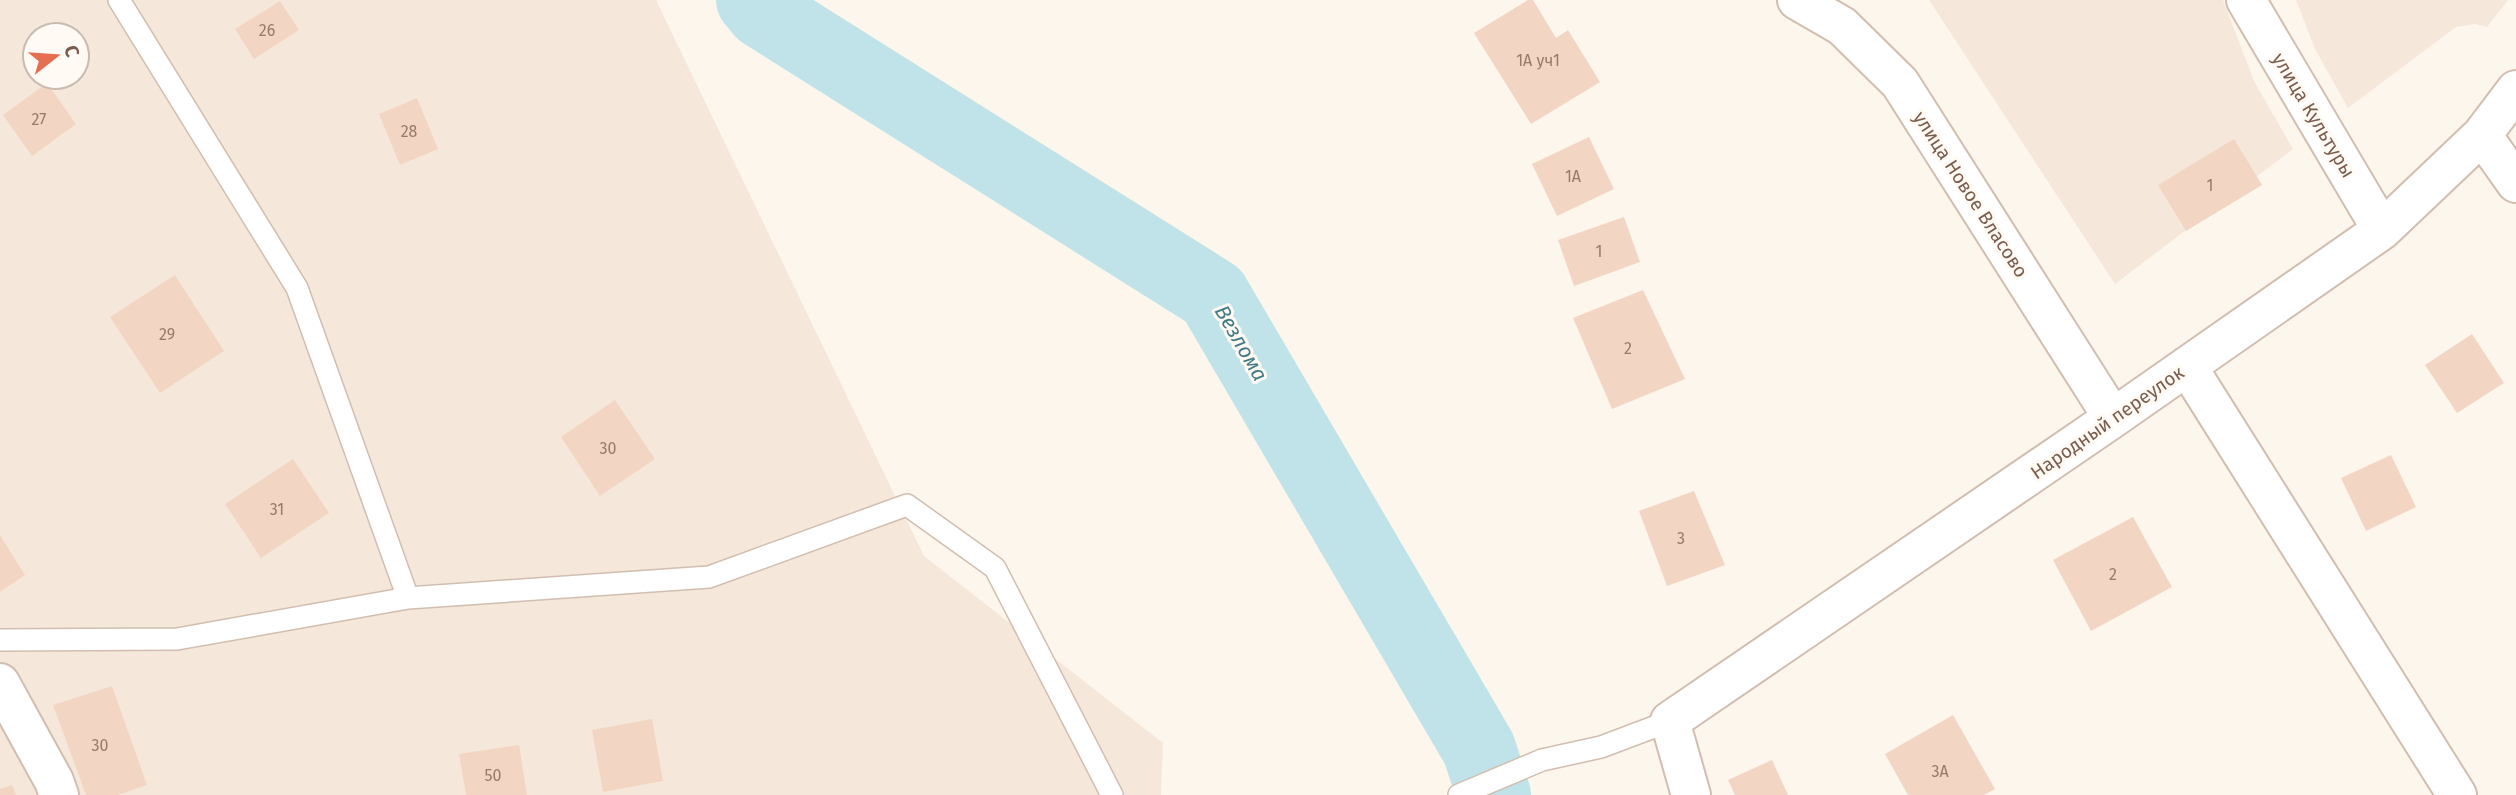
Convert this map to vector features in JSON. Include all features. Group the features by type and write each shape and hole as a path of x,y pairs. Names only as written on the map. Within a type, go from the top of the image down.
{"street":[{"name":"улица Новое Власово","path":"1797,0 1842,26 1900,83 2113,418"},
{"name":"улица Культуры","path":"2246,0 2382,230"},
{"name":"Народный переулок","path":"1670,721 2382,230 2482,135 2516,90"},
{"path":"2482,135 2516,183"},
{"path":"2187,366 2457,795"},
{"path":"0,683 54,781 59,795"},
{"path":"1670,721 1691,795"}],"lane":[{"path":"119,0 297,288 408,598"},
{"path":"0,640 177,639 408,598 709,577 907,505 995,568 1112,795"},
{"path":"1459,795 1542,760 1601,747 1670,721"}],"shaded area":[{"path":"0,0 656,0 924,556 1163,743 1161,795 0,795"},
{"path":"1929,0 2223,0 2254,81 2293,149 2115,284"},
{"path":"2296,0 2508,0 2487,27 2475,24 2456,27 2348,108 2315,49"}],"building":[{"path":"1528,0 1533,0 1556,38 1568,30 1600,82 1531,124 1474,33"},
{"path":"280,1 299,30 254,59 235,29"},
{"path":"36,91 53,91 76,124 32,156 3,115"},
{"path":"417,98 438,149 400,165 379,114"},
{"path":"1589,137 1614,189 1557,216 1532,164"},
{"path":"2234,139 2262,185 2186,231 2158,185"},
{"path":"1624,217 1640,262 1574,286 1558,240"},
{"path":"175,275 224,351 160,393 110,317"},
{"path":"1643,290 1685,379 1612,409 1573,318"},
{"path":"2472,334 2504,383 2457,413 2425,365"},
{"path":"615,400 655,459 600,496 561,437"},
{"path":"2391,455 2416,507 2366,531 2341,478"},
{"path":"293,459 329,513 261,558 225,504"},
{"path":"1694,491 1725,565 1667,586 1639,511"},
{"path":"2133,517 2172,587 2091,631 2053,560"},
{"path":"0,535 25,575 0,592"},
{"path":"112,686 147,785 118,795 86,795 53,705"},
{"path":"1953,715 1995,789 1984,795 1908,795 1885,754"},
{"path":"652,719 663,781 603,792 592,730"},
{"path":"519,745 527,795 466,795 459,754"},
{"path":"1772,760 1788,795 1735,795 1728,780"},
{"path":"12,785 16,795 0,795 0,789"}],"waterway":[{"name":"Везлома","path":"753,0 763,12 1213,295 1479,749 1494,795"}]}
